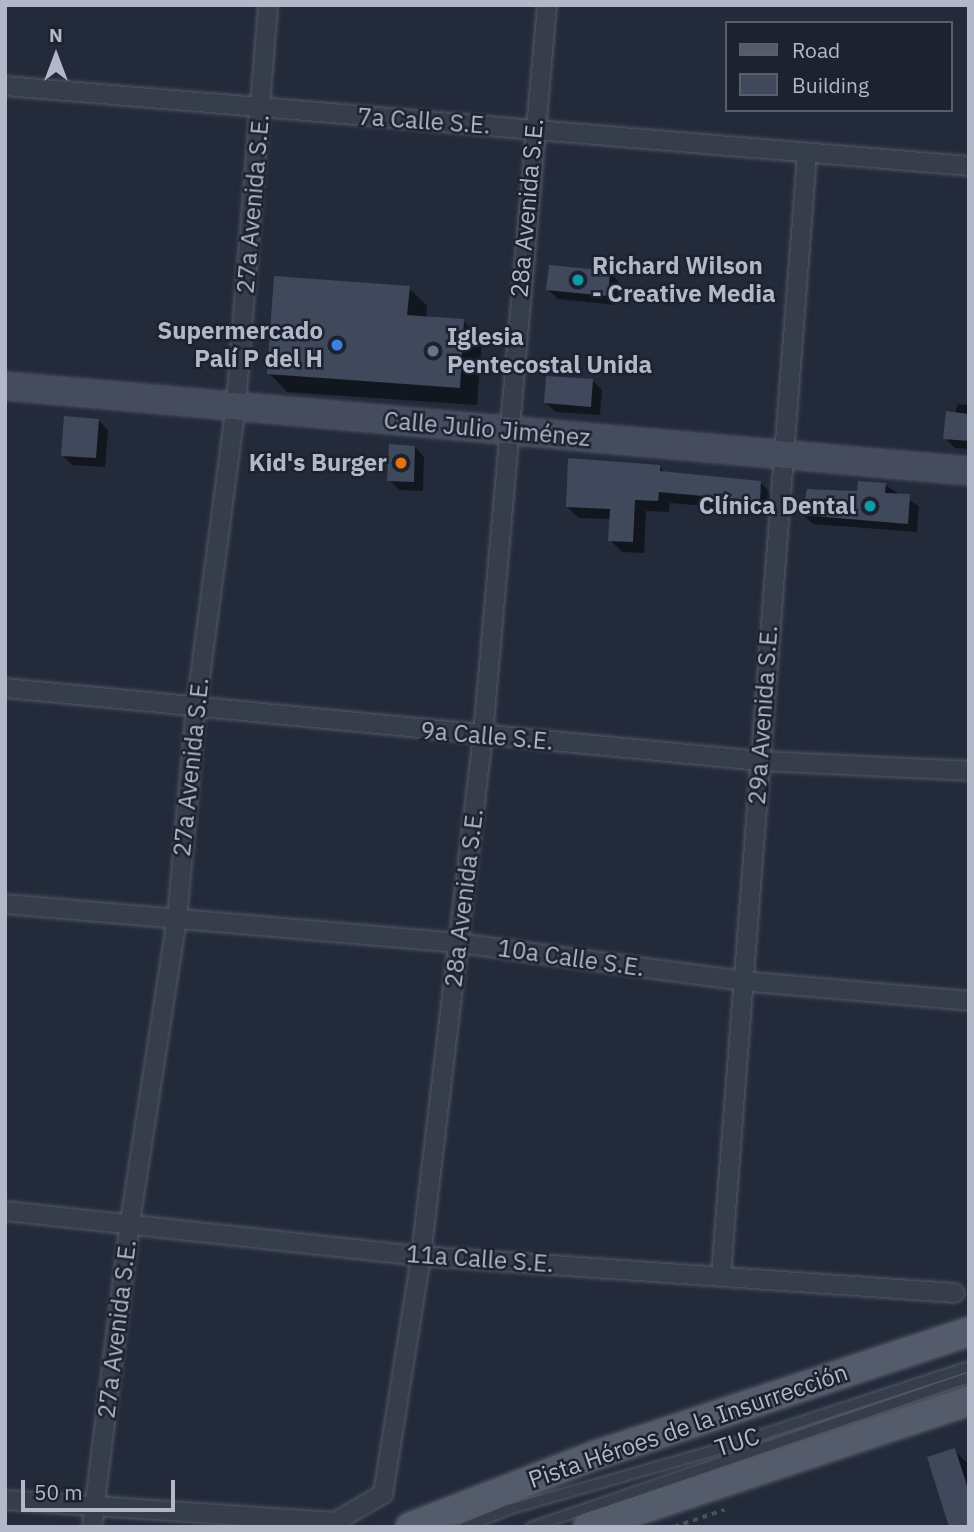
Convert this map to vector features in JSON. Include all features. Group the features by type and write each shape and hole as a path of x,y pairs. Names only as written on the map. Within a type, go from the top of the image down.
{"main road":[{"name":"Calle Julio Jiménez","path":"5,386 236,404 509,432 969,471"},
{"name":"Pista Héroes de la Insurrección","path":"410,1527 596,1455 969,1332"},
{"path":"588,1527 969,1401"}],"street":[{"name":"27a Avenida S.E.","path":"92,1527 130,1222 177,919 196,708 236,404 268,5"},
{"name":"28a Avenida S.E.","path":"5,1500 95,1508 335,1521 371,1504 383,1494 421,1256 483,735 533,128 547,5"},
{"name":"7a Calle S.E.","path":"5,86 261,110 533,128 807,155 969,166"},
{"name":"29a Avenida S.E.","path":"721,1276 807,155"},
{"name":"9a Calle S.E.","path":"5,688 760,761 969,772"},
{"name":"10a Calle S.E.","path":"5,904 459,943 742,981 969,1001"},
{"name":"11a Calle S.E.","path":"5,1211 130,1222 421,1256 955,1293"}],"lane":[{"name":"TUC","path":"464,1527 508,1509 706,1452 969,1366"},
{"name":"TUC","path":"530,1527 969,1377"}],"building":[{"name":"Richard Wilson - Creative Media","path":"549,265 610,271 608,296 546,290"},
{"name":"Supermercado Palí P del H","path":"274,276 410,286 407,315 464,319 460,388 267,374"},
{"path":"546,376 593,379 591,407 544,403"},
{"path":"946,411 969,414 969,441 943,439"},
{"path":"64,416 99,419 96,458 61,456"},
{"name":"Kid's Burger","path":"389,444 415,446 414,482 387,481"},
{"path":"568,458 660,465 660,471 761,481 760,501 659,492 658,501 635,500 633,542 608,541 610,509 566,507"},
{"path":"858,481 886,483 885,493 910,494 908,524 801,515 807,489 857,491"},
{"path":"955,1448 969,1492 969,1527 949,1527 927,1457"}],"place":[{"name":"Richard Wilson - Creative Media","path":"578,280"},
{"name":"Supermercado Palí P del H","path":"337,345"},
{"name":"Iglesia Pentecostal Unida","path":"433,351"},
{"name":"Kid's Burger","path":"401,463"},
{"name":"Clínica Dental","path":"870,506"}]}
